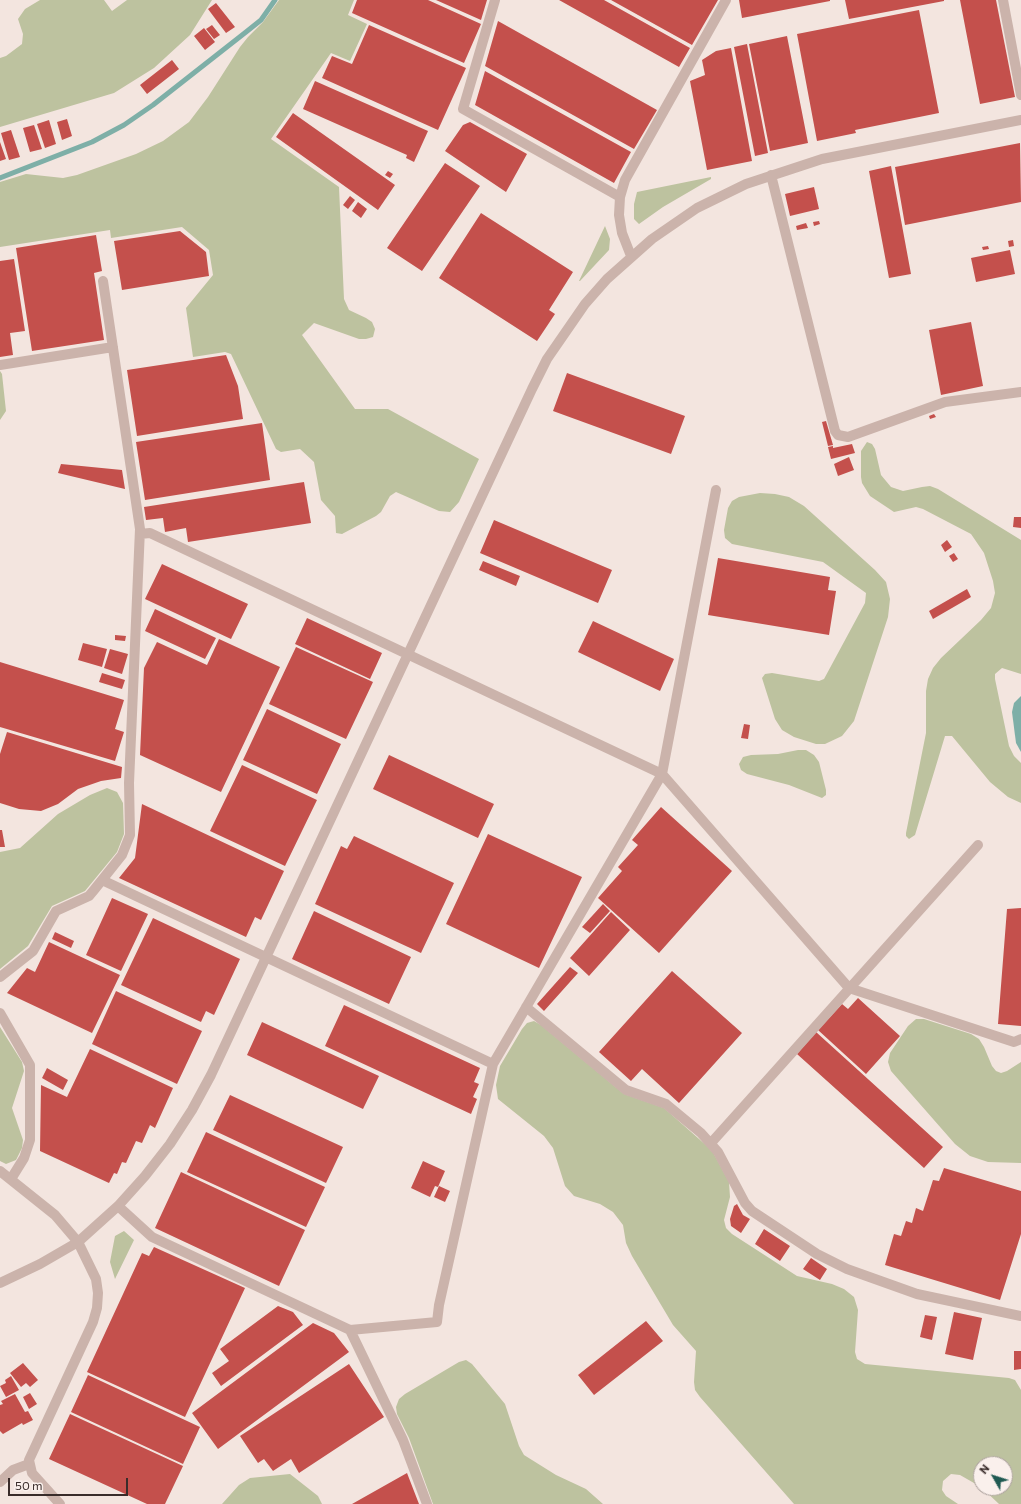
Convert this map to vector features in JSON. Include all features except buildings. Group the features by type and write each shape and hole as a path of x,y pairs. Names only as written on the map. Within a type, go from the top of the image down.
{"street":[{"path":"495,0 463,110 620,197"},
{"path":"631,256 622,232 619,215 620,197 625,180 726,0"},
{"path":"1003,0 1021,95"},
{"path":"0,1284 40,1264 78,1242 118,1206 150,1171 192,1110 211,1075 547,359 585,304 631,256 652,238 697,208 721,195 771,175 849,153 1021,120"},
{"path":"771,175 835,431 838,436 848,437 945,402 1021,392"},
{"path":"0,977 33,951 56,911 89,896 122,855 130,835 129,783 140,534 103,281"},
{"path":"0,365 113,347"},
{"path":"118,1206 152,1237 350,1330 437,1322 439,1305 493,1064 662,774 716,490"},
{"path":"140,534 150,533 662,774 849,988 1014,1042 1021,1039"},
{"path":"711,1143 978,845"},
{"path":"102,880 493,1064"},
{"path":"526,1007 626,1090 666,1104 711,1143 724,1162 745,1202 752,1211 817,1254 847,1269 917,1294 1021,1316"},
{"path":"0,1013 30,1064 30,1140 24,1158 11,1179"},
{"path":"0,1171 55,1215 78,1242 96,1279 98,1293 97,1308 93,1322 31,1454 29,1464 32,1473 60,1504"},
{"path":"350,1330 403,1440 427,1504"},
{"path":"0,1482 13,1470 29,1464"}],"green space":[{"path":"40,0 104,0 112,11 127,0 212,0 190,35 154,68 114,93 0,127 0,58 6,56 22,44 23,34 18,19 25,9"},
{"path":"279,0 354,0 348,15 367,24 350,61 331,53 271,139 339,187 344,299 349,310 372,322 375,329 373,337 359,339 314,323 302,335 355,409 388,409 479,459 459,502 450,512 439,511 396,492 390,496 381,512 376,516 342,534 336,533 335,516 321,500 314,462 300,449 281,452 276,449 231,354 225,352 193,357 186,308 213,275 209,250 182,227 111,238 110,230 0,247 0,182 26,174 63,178 77,175 136,154 163,141 189,122 208,97 240,47 263,22"},
{"path":"711,177 711,179 663,207 639,224 634,219 634,204 637,192"},
{"path":"605,226 610,239 609,250 579,281"},
{"path":"0,371 2,374 6,411 0,420"},
{"path":"867,442 872,444 875,449 881,475 891,487 903,491 930,486 938,489 1021,540 1021,674 1002,668 995,674 995,679 1009,746 1014,756 1021,763 1021,803 1008,797 990,782 952,736 945,736 915,835 909,839 906,836 906,833 926,733 926,691 928,679 933,668 941,658 981,620 991,608 995,593 993,581 984,553 971,534 923,509 916,507 894,512 870,496 862,483 861,477 861,451"},
{"path":"760,493 789,497 804,506 875,570 886,582 890,599 888,617 854,721 842,736 825,744 816,744 794,737 782,730 775,719 762,678 765,674 772,673 819,681 824,679 865,603 866,593 823,562 732,544 725,538 724,530 728,508 732,501 739,497"},
{"path":"806,750 814,755 819,762 826,790 826,795 822,798 789,785 747,774 741,770 739,764 743,757 751,755 778,754"},
{"path":"107,788 117,792 123,803 124,834 117,852 85,891 52,906 28,946 0,969 0,852 20,848 58,814 90,795"},
{"path":"916,1019 924,1019 971,1034 979,1039 996,1071 1001,1073 1007,1071 1021,1062 1021,1163 988,1162 970,1156 955,1144 891,1071 888,1062 890,1053 908,1026"},
{"path":"534,1021 541,1025 624,1094 664,1108 707,1146 714,1154 729,1182 730,1197 724,1220 726,1228 732,1234 797,1276 832,1284 844,1289 854,1297 858,1310 855,1352 857,1359 865,1364 1009,1378 1015,1380 1021,1390 1021,1504 999,1504 990,1496 1013,1496 1013,1456 973,1456 973,1482 960,1475 951,1474 943,1481 942,1490 946,1496 958,1504 794,1504 695,1390 694,1382 696,1351 673,1325 632,1256 626,1243 623,1225 613,1212 600,1204 574,1196 565,1186 553,1148 544,1136 498,1099 496,1085 500,1066 527,1023"},
{"path":"0,1027 22,1062 24,1071 12,1108 23,1140 22,1148 16,1160 6,1164 0,1161"},
{"path":"124,1231 134,1240 115,1279 110,1262 115,1236"},
{"path":"466,1360 472,1364 505,1404 519,1446 524,1455 556,1475 586,1489 603,1504 433,1504 409,1438 397,1414 396,1407 399,1399 405,1394 459,1362"},
{"path":"290,1474 318,1496 322,1504 222,1504 239,1485 250,1478"}],"water":[{"path":"1021,696 1021,752 1016,743 1012,712 1014,703"}],"waterway":[{"path":"0,178 92,142 124,125 153,105 261,20 275,0"}]}
